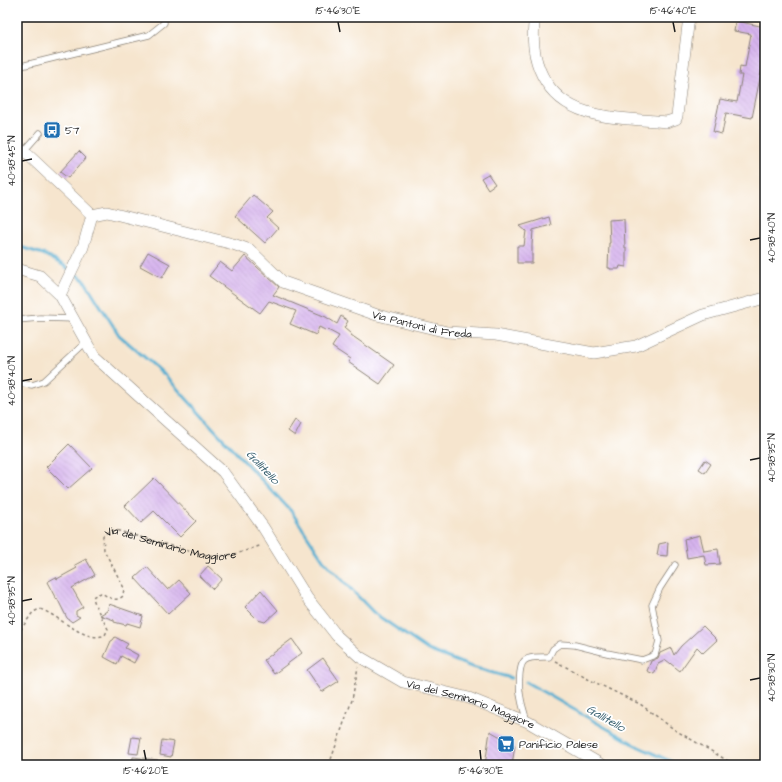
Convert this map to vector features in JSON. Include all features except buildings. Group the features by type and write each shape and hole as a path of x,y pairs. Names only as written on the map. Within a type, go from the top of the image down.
{"street":[{"path":"535,17 533,36 534,52 539,69 545,81 557,95 578,109 602,116 666,122 676,119 677,116 689,17"},
{"path":"21,148 92,215 83,247 61,292"},
{"name":"Via Pantoni di Freda","path":"92,215 107,212 233,244 250,250 283,282 377,315 447,332 496,334 594,353 636,346 703,315 765,298"},
{"name":"Via del Seminario Maggiore","path":"17,269 40,276 61,292 94,356 223,472 272,542 307,598 337,636 360,657 403,682 469,698 528,722 602,765"}],"lane":[{"path":"17,67 149,35 164,23 164,17"},
{"path":"21,148 40,133"},
{"path":"17,320 40,318 75,319"},
{"path":"17,383 32,385 44,381 86,342"},
{"path":"528,722 521,700 520,684 521,668 524,661 529,658 549,657 553,649 560,644 575,645 642,660 655,655 659,641 652,604 675,564"}],"path":[{"name":"Via del Seminario Maggiore","path":"17,634 33,612 40,609 48,611 70,626 89,635 99,637 106,635 108,629 93,601 93,598 101,593 115,600 120,599 123,596 124,588 104,550 103,536 107,532 113,530 207,555 221,556 272,542"},
{"path":"329,765 352,700 360,657"},
{"path":"549,657 588,679 640,704 675,730 735,765"}],"waterway":[{"name":"Gallitello","path":"17,246 43,254 63,265 84,280 119,335 165,375 291,511 324,561 374,613 428,650 469,666 511,678"},
{"name":"Gallitello","path":"526,682 639,747 679,765"}],"place":[{"name":"57","path":"52,130"},
{"name":"Panificio Palese","path":"506,744"}]}
